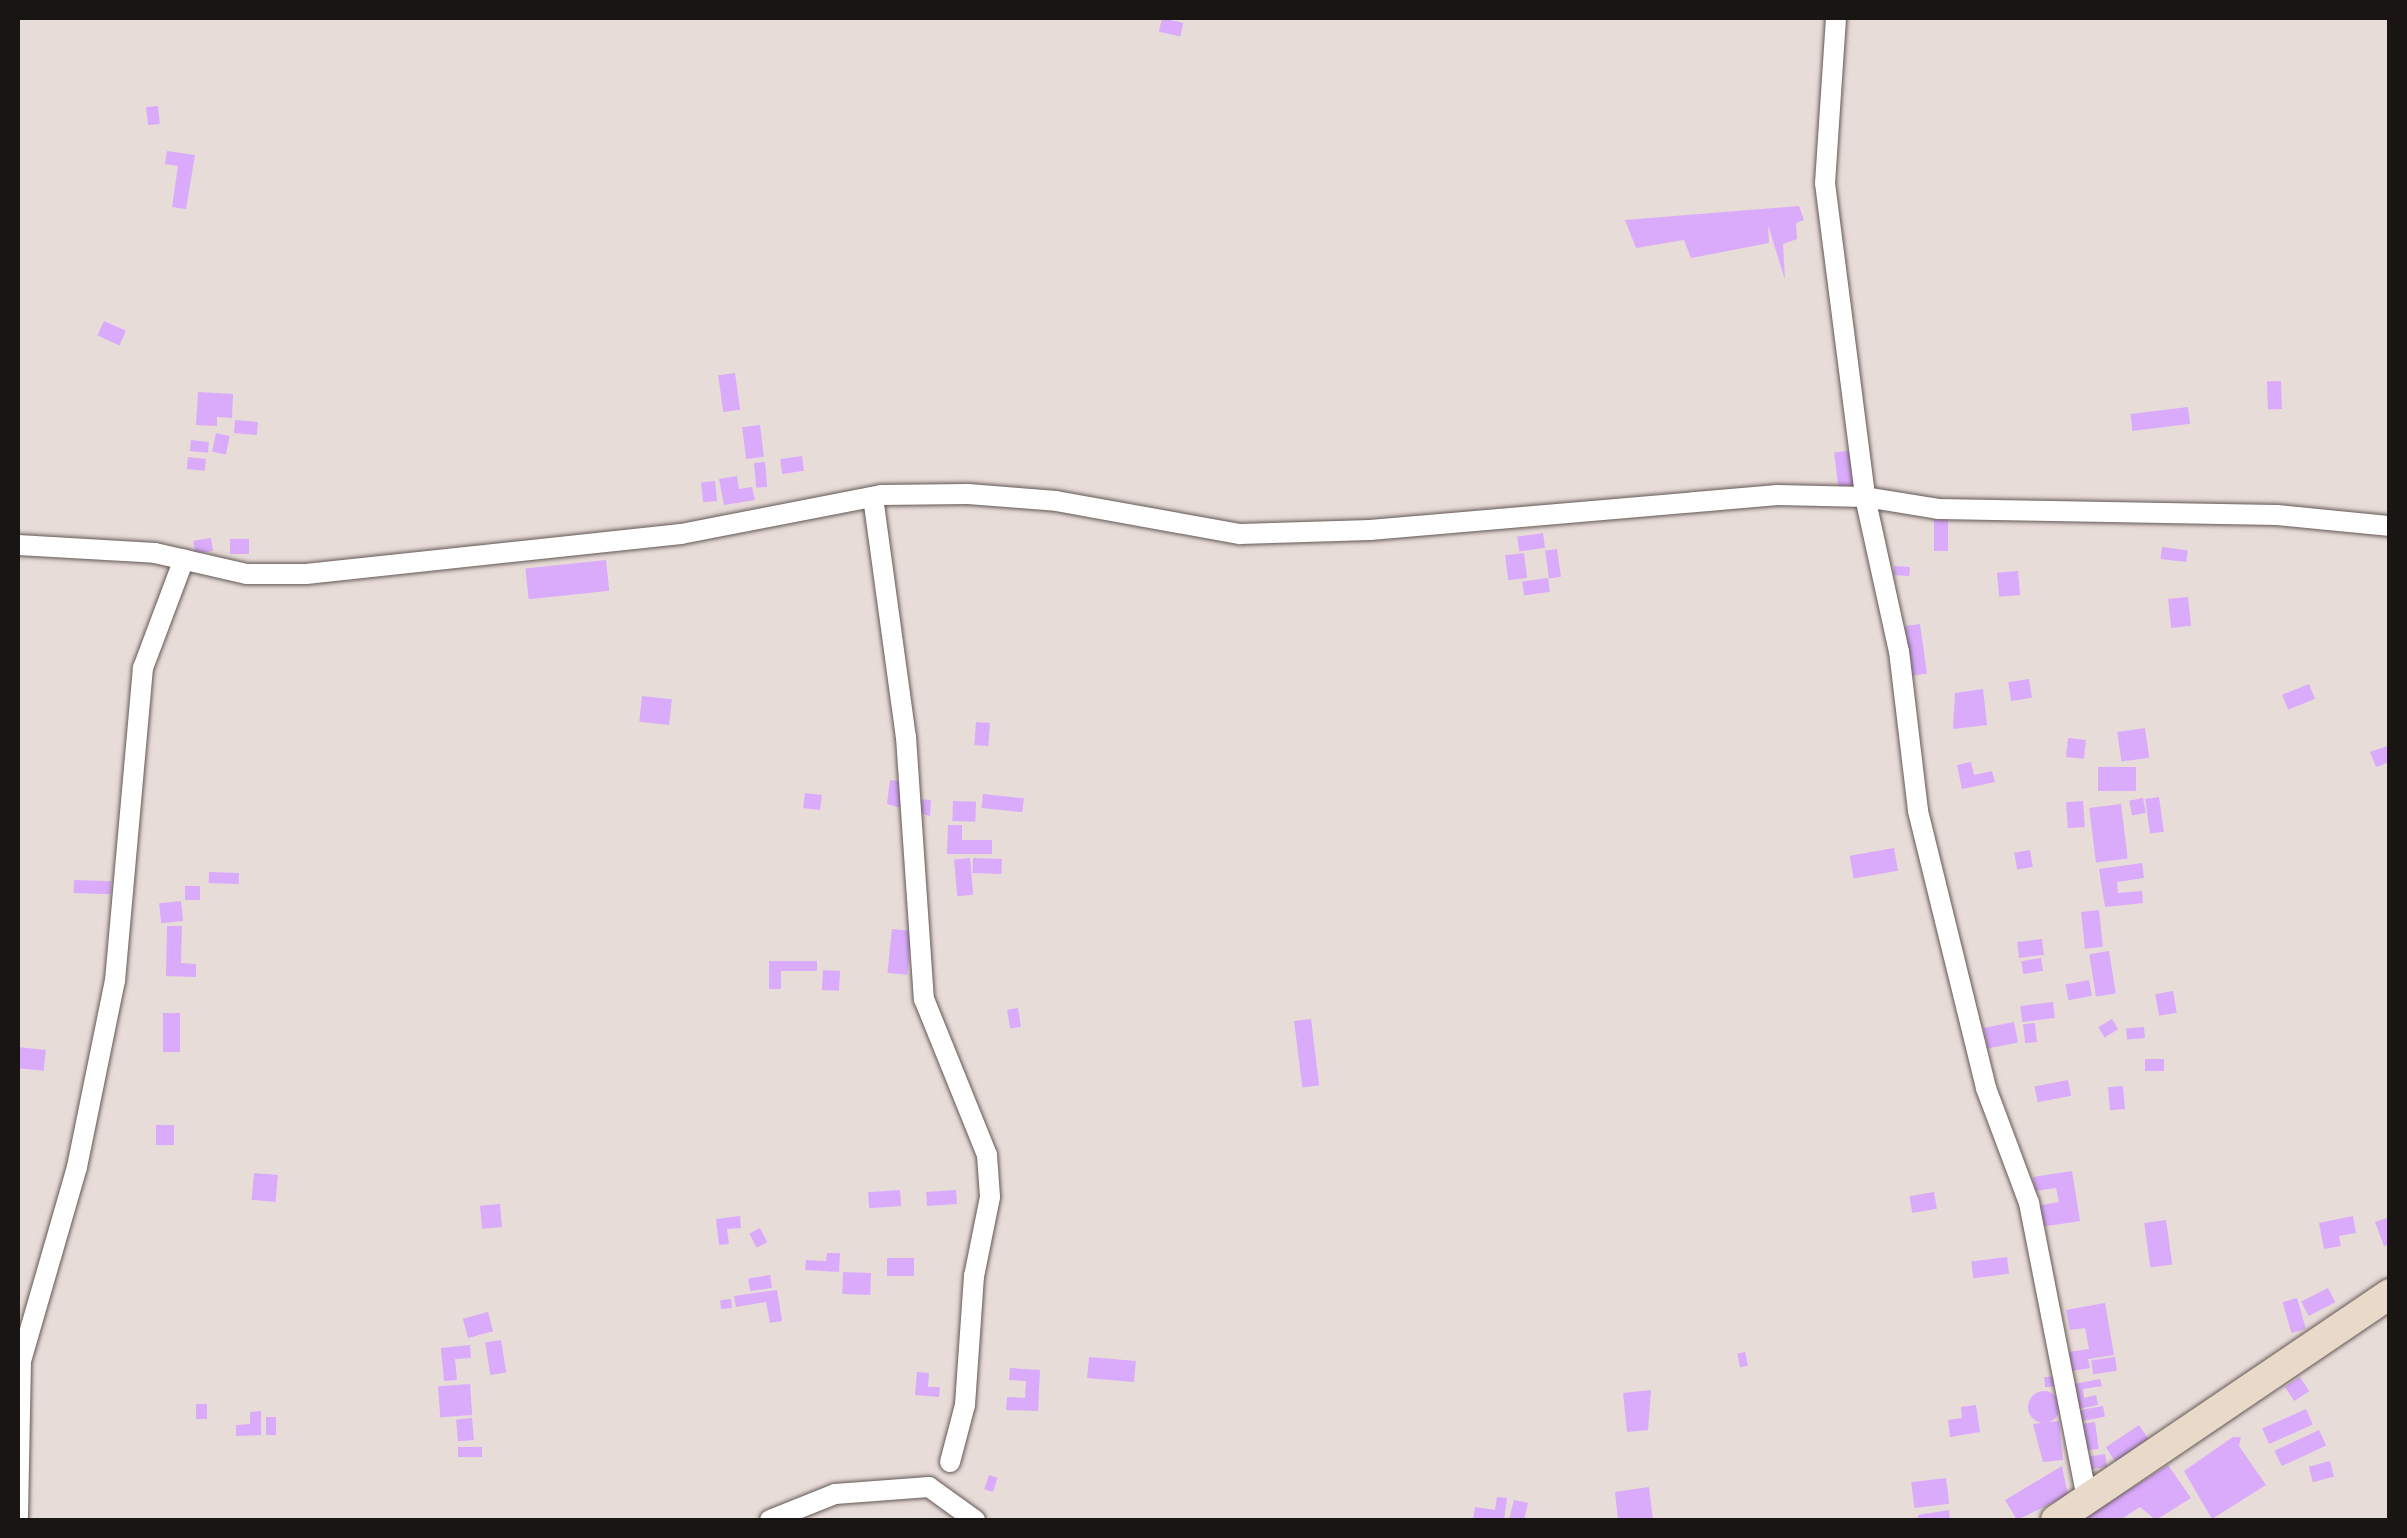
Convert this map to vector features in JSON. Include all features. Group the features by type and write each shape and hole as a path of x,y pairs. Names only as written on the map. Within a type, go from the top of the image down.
{"main road":[{"path":"2056,1520 2390,1294"}],"street":[{"path":"1836,18 1825,183 1865,497 1899,652 1918,811 1986,1088 2029,1203 2087,1499"},
{"path":"18,546 184,559 247,574 306,574 681,534 873,497 1056,501 1240,534 1370,530 1778,495 1865,497 1938,509 2277,515 2390,526"},
{"path":"873,497 906,737 924,999 988,1155 990,1197 974,1276 965,1405 950,1462"},
{"path":"18,1516 21,1361 77,1167 115,981 142,677 184,559"},
{"path":"770,1520 835,1494 929,1487 975,1520"}],"building":[{"path":"1162,18 1183,23 1180,37 1159,32"},
{"path":"158,106 160,124 148,125 146,107"},
{"path":"167,151 195,155 186,209 172,207 178,166 165,164"},
{"path":"1799,206 1804,220 1796,223 1797,239 1783,244 1785,280 1768,225 1769,243 1691,258 1684,240 1636,248 1625,220"},
{"path":"104,321 126,331 119,345 97,336"},
{"path":"735,373 740,410 723,412 718,375"},
{"path":"2267,381 2281,381 2282,409 2268,409"},
{"path":"198,392 233,394 232,418 217,417 217,426 196,425"},
{"path":"2188,407 2190,424 2133,431 2130,414"},
{"path":"235,420 258,422 257,435 234,433"},
{"path":"760,425 764,457 746,459 742,427"},
{"path":"216,433 230,436 226,454 212,452"},
{"path":"191,440 209,442 208,453 190,451"},
{"path":"1854,450 1858,485 1838,487 1834,452"},
{"path":"802,456 804,471 782,474 780,459"},
{"path":"188,457 206,459 205,471 187,469"},
{"path":"765,462 767,487 756,488 754,463"},
{"path":"737,476 739,489 752,487 755,500 724,505 719,479"},
{"path":"715,481 717,501 703,502 701,482"},
{"path":"1934,514 1948,514 1948,551 1934,551"},
{"path":"1543,533 1545,548 1519,551 1517,537"},
{"path":"211,538 213,551 195,554 193,541"},
{"path":"230,539 249,539 249,554 230,554"},
{"path":"2162,547 2188,550 2186,562 2161,559"},
{"path":"1557,549 1561,577 1549,578 1545,551"},
{"path":"1524,553 1527,578 1508,580 1505,555"},
{"path":"606,560 609,591 529,599 525,568"},
{"path":"1894,566 1910,567 1909,576 1893,575"},
{"path":"2018,571 2020,595 1999,597 1997,573"},
{"path":"1548,578 1550,592 1524,595 1522,582"},
{"path":"2188,597 2191,626 2171,628 2168,599"},
{"path":"1920,624 1927,674 1912,676 1905,626"},
{"path":"2029,679 2032,698 2011,701 2008,682"},
{"path":"2309,684 2315,699 2288,710 2282,695"},
{"path":"1983,689 1987,725 1953,729 1955,693"},
{"path":"642,696 672,699 669,725 639,722"},
{"path":"976,722 990,723 988,746 974,745"},
{"path":"2145,728 2149,758 2121,762 2117,732"},
{"path":"2068,738 2086,740 2084,759 2066,757"},
{"path":"2390,745 2390,762 2376,767 2370,752"},
{"path":"1971,762 1974,775 1992,771 1995,782 1962,789 1957,765"},
{"path":"2098,767 2136,767 2136,791 2098,791"},
{"path":"890,780 918,783 916,799 931,800 930,816 887,804"},
{"path":"805,793 822,795 820,810 803,808"},
{"path":"983,794 1024,798 1022,812 982,808"},
{"path":"2159,797 2164,832 2150,834 2145,799"},
{"path":"2143,798 2146,813 2132,815 2129,801"},
{"path":"953,801 976,802 975,822 952,821"},
{"path":"2083,801 2085,827 2068,828 2066,802"},
{"path":"2121,804 2128,859 2096,862 2089,808"},
{"path":"948,825 962,825 962,840 992,840 992,854 947,854"},
{"path":"1894,848 1898,871 1854,878 1850,856"},
{"path":"2030,850 2033,867 2017,870 2014,853"},
{"path":"970,858 973,895 957,896 954,859"},
{"path":"973,858 1002,859 1001,874 972,873"},
{"path":"2142,863 2144,878 2117,882 2118,893 2142,891 2143,903 2105,907 2099,869"},
{"path":"209,872 239,873 239,884 209,883"},
{"path":"74,880 111,881 111,894 74,893"},
{"path":"185,886 200,886 200,900 185,900"},
{"path":"181,901 183,921 161,923 159,903"},
{"path":"2099,910 2103,947 2085,949 2081,912"},
{"path":"167,926 182,926 181,963 196,964 196,977 166,976"},
{"path":"892,929 912,931 907,975 887,973"},
{"path":"2042,939 2044,955 2019,958 2017,942"},
{"path":"2109,951 2116,993 2096,997 2089,954"},
{"path":"2041,958 2043,971 2023,974 2021,961"},
{"path":"769,961 817,961 817,971 781,971 781,989 769,989"},
{"path":"823,970 840,971 839,991 822,990"},
{"path":"2089,980 2092,996 2068,1000 2065,985"},
{"path":"2173,991 2177,1013 2159,1016 2155,994"},
{"path":"2053,1002 2055,1018 2022,1022 2020,1006"},
{"path":"1018,1008 1021,1027 1010,1028 1007,1010"},
{"path":"163,1013 180,1013 180,1052 163,1052"},
{"path":"1311,1019 1319,1086 1302,1088 1294,1021"},
{"path":"2112,1019 2118,1029 2104,1038 2098,1027"},
{"path":"2014,1022 2018,1043 1988,1049 1984,1028"},
{"path":"2035,1023 2037,1042 2025,1043 2023,1024"},
{"path":"2144,1027 2145,1038 2127,1040 2126,1029"},
{"path":"18,1047 46,1050 44,1071 18,1068"},
{"path":"2145,1059 2164,1059 2164,1071 2145,1071"},
{"path":"2068,1080 2071,1096 2038,1102 2035,1086"},
{"path":"2123,1086 2125,1109 2110,1110 2108,1087"},
{"path":"156,1125 174,1125 174,1145 156,1145"},
{"path":"2072,1171 2080,1221 2040,1227 2037,1206 2059,1202 2056,1188 2035,1191 2033,1177"},
{"path":"254,1173 278,1175 276,1202 252,1200"},
{"path":"900,1190 901,1206 869,1208 868,1192"},
{"path":"956,1190 957,1204 927,1206 926,1192"},
{"path":"1934,1192 1937,1209 1912,1213 1909,1196"},
{"path":"500,1204 502,1227 482,1229 480,1206"},
{"path":"740,1216 741,1228 727,1229 729,1244 719,1245 716,1219"},
{"path":"2353,1216 2356,1233 2339,1236 2341,1246 2324,1249 2319,1223"},
{"path":"2390,1217 2390,1244 2384,1246 2375,1222"},
{"path":"2166,1220 2172,1265 2150,1268 2144,1223"},
{"path":"760,1228 767,1242 757,1248 749,1233"},
{"path":"827,1253 840,1253 839,1272 805,1270 806,1260 826,1261"},
{"path":"2007,1257 2009,1274 1973,1278 1971,1261"},
{"path":"887,1258 914,1258 914,1276 887,1276"},
{"path":"843,1272 871,1273 870,1295 842,1294"},
{"path":"770,1275 772,1288 750,1291 748,1278"},
{"path":"2328,1288 2335,1302 2309,1316 2301,1302"},
{"path":"777,1290 782,1321 770,1323 766,1302 736,1307 734,1296"},
{"path":"2297,1298 2306,1329 2291,1333 2283,1302"},
{"path":"731,1299 732,1308 721,1309 720,1300"},
{"path":"2105,1303 2114,1355 2088,1359 2090,1368 2072,1371 2069,1352 2089,1349 2085,1328 2070,1330 2066,1310"},
{"path":"488,1312 493,1331 468,1338 463,1319"},
{"path":"501,1340 506,1373 490,1375 485,1343"},
{"path":"470,1345 471,1358 455,1359 457,1380 444,1381 441,1348"},
{"path":"1745,1352 1748,1366 1740,1367 1737,1354"},
{"path":"1089,1357 1136,1361 1134,1382 1087,1378"},
{"path":"2115,1357 2117,1371 2093,1374 2091,1360"},
{"path":"1010,1368 1040,1370 1038,1411 1006,1410 1007,1397 1025,1398 1026,1381 1009,1380"},
{"path":"917,1372 929,1373 928,1387 940,1387 939,1397 915,1395"},
{"path":"2056,1376 2057,1386 2045,1387 2044,1377"},
{"path":"2300,1377 2309,1391 2294,1401 2285,1387"},
{"path":"2100,1379 2102,1386 2083,1389 2084,1398 2096,1395 2098,1405 2079,1409 2074,1384"},
{"path":"470,1384 472,1415 440,1417 438,1386"},
{"path":"1651,1390 1648,1430 1627,1432 1623,1393"},
{"path":"2044,1391 2055,1396 2060,1407 2055,1418 2044,1423 2033,1418 2028,1407 2033,1396"},
{"path":"196,1404 207,1404 207,1419 196,1419"},
{"path":"1976,1405 1980,1432 1950,1437 1948,1420 1962,1418 1961,1407"},
{"path":"2103,1406 2105,1417 2082,1421 2080,1410"},
{"path":"2306,1409 2313,1425 2269,1444 2262,1429"},
{"path":"261,1411 261,1435 236,1436 236,1425 250,1424 250,1412"},
{"path":"266,1417 276,1417 276,1435 266,1435"},
{"path":"472,1418 474,1440 458,1441 456,1419"},
{"path":"2059,1421 2063,1460 2043,1462 2033,1424"},
{"path":"2095,1422 2099,1449 2085,1451 2081,1424"},
{"path":"2139,1425 2149,1440 2116,1462 2106,1447"},
{"path":"2319,1430 2326,1445 2282,1466 2275,1451"},
{"path":"2233,1437 2241,1437 2239,1446 2266,1485 2212,1519 2184,1471"},
{"path":"458,1447 482,1447 482,1457 458,1457"},
{"path":"2105,1454 2107,1467 2091,1469 2089,1457"},
{"path":"2330,1461 2334,1476 2313,1482 2309,1467"},
{"path":"2168,1465 2191,1498 2156,1520 2140,1507 2120,1520 2081,1520"},
{"path":"2062,1466 2068,1495 2017,1520 2005,1500"},
{"path":"989,1475 998,1478 993,1492 984,1489"},
{"path":"1946,1478 1949,1504 1914,1508 1911,1482"},
{"path":"1649,1487 1653,1520 1618,1520 1615,1492"},
{"path":"1497,1497 1507,1498 1504,1520 1473,1520 1475,1507 1495,1510"},
{"path":"1514,1500 1528,1503 1524,1520 1509,1520"},
{"path":"1949,1510 1950,1520 1918,1520 1918,1515"}]}
